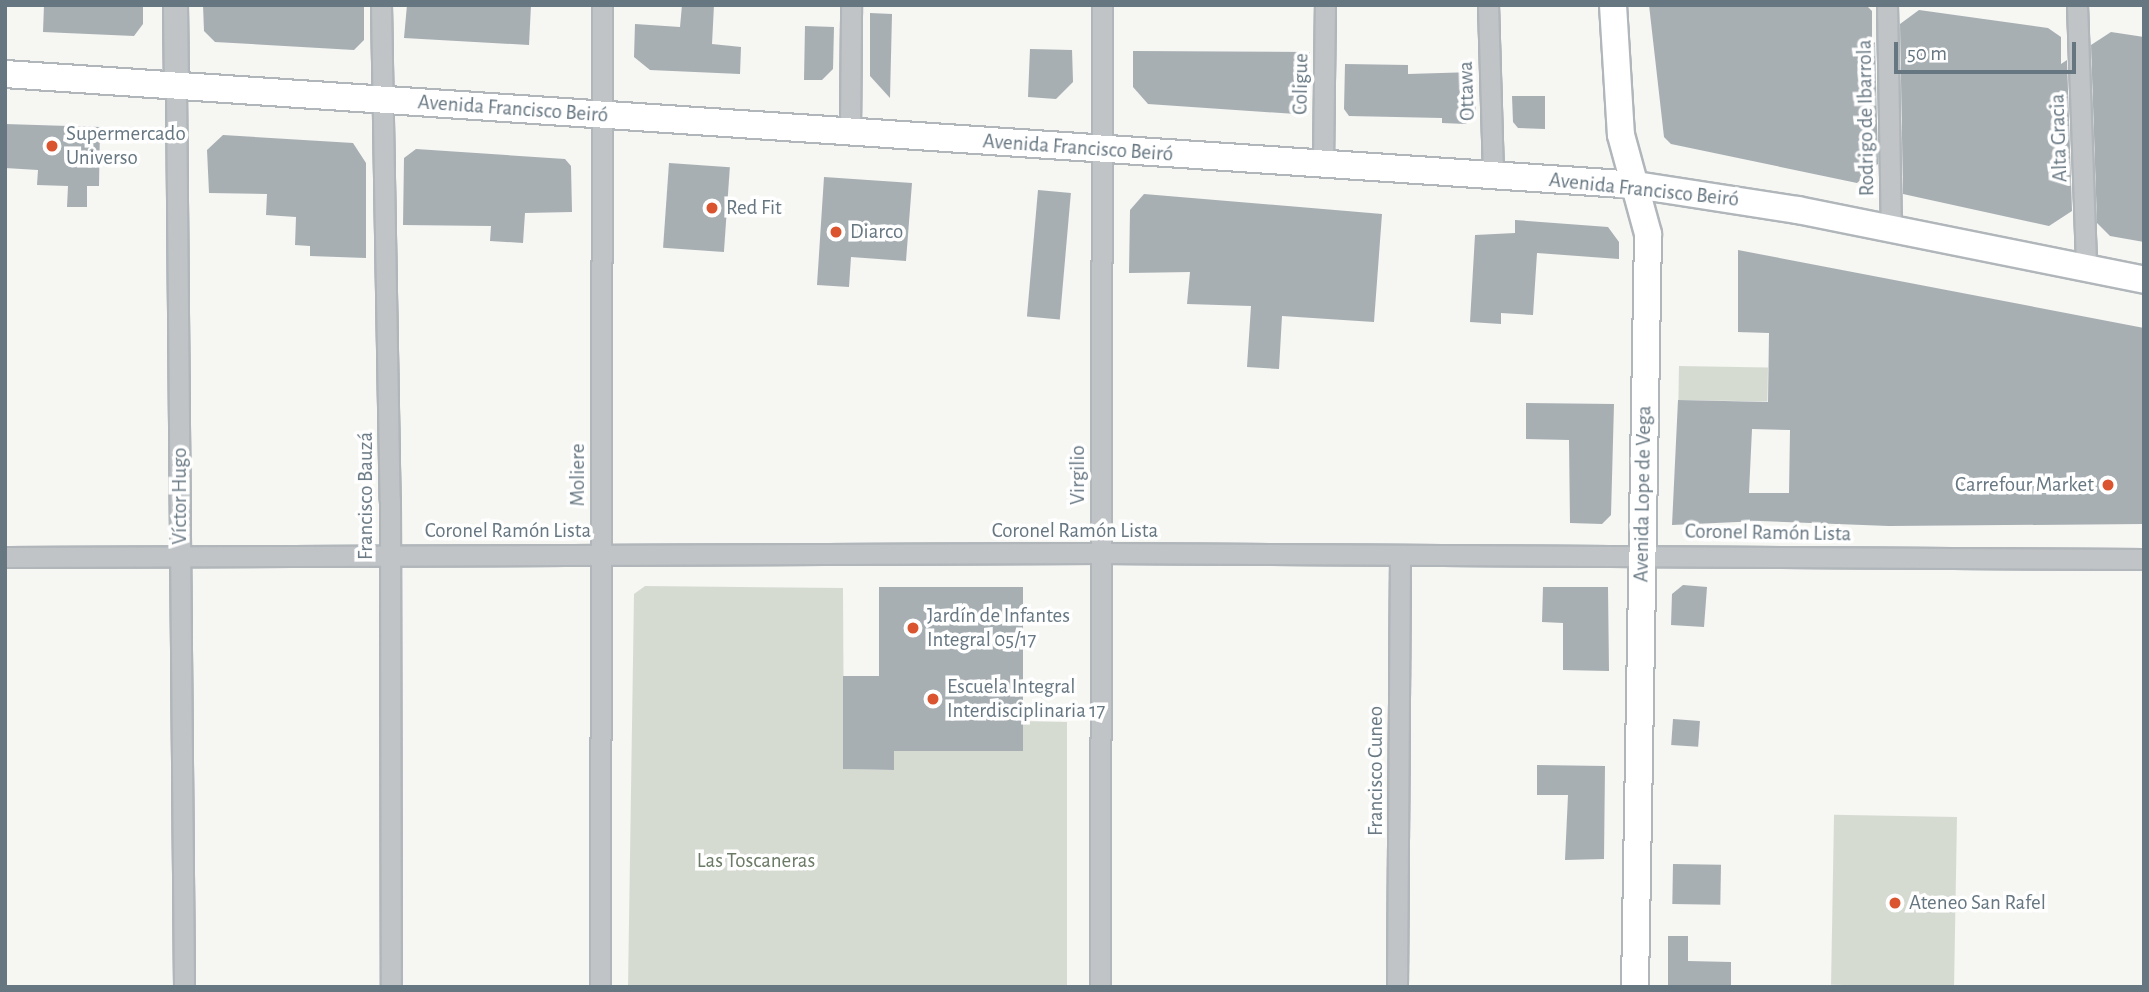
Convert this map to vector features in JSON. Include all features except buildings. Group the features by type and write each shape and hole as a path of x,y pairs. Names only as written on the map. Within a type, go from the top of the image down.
{"main road":[{"name":"Avenida Lope de Vega","path":"1613,5 1621,135 1648,234 1635,987"},
{"name":"Avenida Francisco Beiró","path":"5,74 1636,185 1891,230 2144,280"}],"street":[{"name":"Víctor Hugo","path":"175,5 184,987"},
{"name":"Francisco Bauzá","path":"381,5 391,987"},
{"name":"Moliere","path":"600,987 602,5"},
{"path":"850,132 851,5"},
{"name":"Virgilio","path":"1100,987 1102,5"},
{"name":"Coligue","path":"1323,164 1325,5"},
{"name":"Ottawa","path":"1488,5 1493,176"},
{"name":"Rodrigo de Ibarrola","path":"1887,5 1891,230"},
{"name":"Alta Gracia","path":"2077,5 2086,269"},
{"name":"Coronel Ramón Lista","path":"5,557 388,553 1100,553 1400,556 1643,554 2144,559"},
{"name":"Francisco Cuneo","path":"1397,987 1400,556"}],"green space":[{"path":"1679,366 1768,368 1767,402 1678,400"},
{"name":"Las Toscaneras","path":"645,586 843,588 844,769 893,770 894,751 1023,750 1023,721 1067,722 1067,987 628,987 634,594"},
{"name":"Ateneo San Rafel","path":"1834,815 1957,817 1954,987 1831,985"}],"place":[{"name":"Supermercado Universo","path":"52,146"},
{"name":"Red Fit","path":"712,208"},
{"name":"Diarco","path":"836,232"},
{"name":"Carrefour Market","path":"2108,485"},
{"name":"Jardín de Infantes Integral 05/17","path":"913,628"},
{"name":"Escuela Integral Interdisciplinaria 17","path":"933,699"},
{"name":"Ateneo San Rafel","path":"1895,903"}]}
